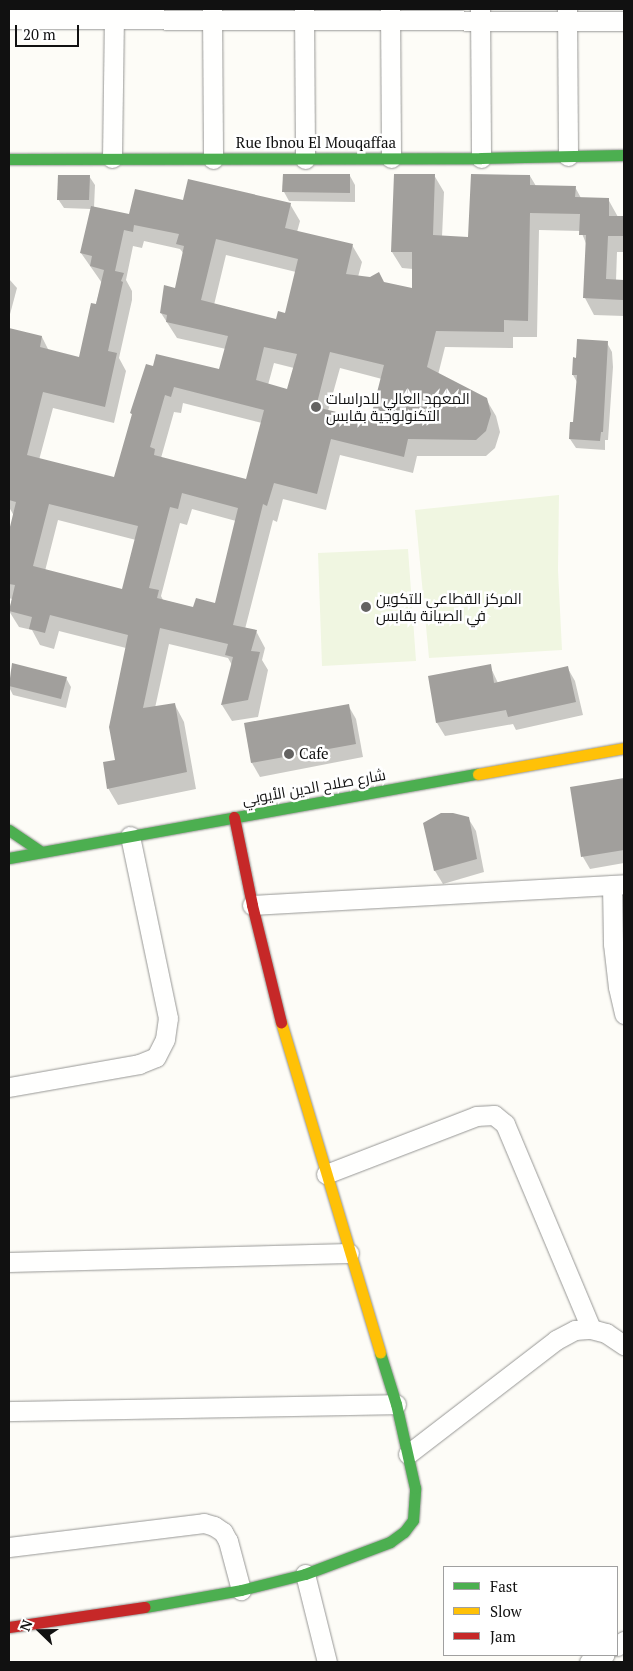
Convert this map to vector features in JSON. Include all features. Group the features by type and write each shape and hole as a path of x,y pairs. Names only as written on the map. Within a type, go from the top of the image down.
{"street":[{"path":"112,158 114,14"},
{"path":"12,16 114,14 567,14 624,21"},
{"path":"212,14 213,159"},
{"path":"304,14 305,158"},
{"path":"390,14 391,158"},
{"path":"480,14 481,158"},
{"path":"567,14 568,156"},
{"name":"Rue Ibnou El Mouqaffaa","path":"9,159 481,158 624,155"},
{"name":"شارع صلاح الدين الأيوبي","path":"9,858 624,748"},
{"path":"9,1627 107,1614 241,1590 305,1574 390,1542 404,1532 414,1520 416,1505 408,1454 396,1404 290,1056 252,905 234,817"},
{"path":"9,830 40,851"},
{"path":"9,1087 140,1064 156,1057 165,1039 168,1018 130,836"},
{"path":"252,905 618,885 614,944 618,987 624,1014"},
{"path":"326,1174 476,1116 494,1116 504,1124 591,1329"},
{"path":"9,1262 349,1253"},
{"path":"408,1454 556,1340 575,1330 591,1329 606,1333 624,1345"},
{"path":"9,1411 396,1404"},
{"path":"9,1547 204,1523 214,1526 222,1532 228,1541 241,1590"},
{"path":"305,1574 321,1661"}],"green space":[{"path":"559,495 558,570 562,650 429,658 415,510"},
{"name":"المركز القطاعى للتكوين في الصيانة بقابس","path":"408,549 416,661 322,666 318,553"}],"building":[{"path":"283,174 350,174 350,193 282,192"},
{"path":"394,174 435,174 433,235 468,237 471,174 530,175 530,185 576,186 575,197 609,198 609,216 624,216 624,236 608,236 606,279 624,280 623,300 583,298 586,235 579,235 580,214 530,213 528,321 504,320 504,332 436,331 427,367 487,398 491,414 486,431 476,440 408,439 404,457 331,439 317,494 274,483 267,506 263,504 233,625 257,630 251,651 260,652 248,700 221,705 233,657 225,655 228,644 160,628 143,708 175,703 187,772 107,789 103,762 115,760 109,727 128,635 50,615 45,633 29,629 32,617 9,611 15,585 9,584 9,531 16,502 9,500 9,328 42,336 40,347 79,357 91,303 96,304 104,270 90,266 92,256 80,253 91,206 129,214 135,189 183,200 188,179 291,203 285,228 353,244 346,274 370,277 379,272 384,282 412,288 412,252 391,252","holes":["134,225 179,234 176,244 184,246 175,288 164,285 160,313 167,315 166,322 228,336 219,369 156,354 153,366 146,364 130,413 132,414 114,477 27,455 43,392 105,407 117,353 108,351 123,282 121,281 124,273 115,271 124,230 133,232","216,239 298,259 285,313 278,311 276,319 201,300","264,347 297,354 287,389 256,380","330,352 384,365 370,420 316,407","174,387 264,410 246,479 154,455 155,449 150,447 165,395 171,397","182,493 238,508 215,603 196,598 193,607 157,598 159,590 149,588 170,507 178,509","49,504 138,526 122,589 33,566"]},
{"path":"58,175 90,175 89,200 57,200"},
{"path":"577,339 608,341 603,432 601,432 600,441 569,439 570,422 573,422 577,375 572,375 573,357 576,358"},
{"path":"12,663 67,677 61,699 9,686"},
{"path":"491,664 494,683 568,666 576,702 508,717 506,710 436,723 428,676"},
{"path":"349,704 356,744 251,763 244,723"},
{"path":"624,778 624,850 581,857 570,787"},
{"path":"441,813 453,813 469,817 477,859 434,871 423,823"}],"traffic: fast":[{"path":"9,159 481,158 624,155"},
{"path":"9,858 478,774"},
{"path":"9,830 40,851"},
{"path":"145,1607 241,1590 305,1574 390,1542 404,1532 413,1520 415,1488 396,1404 380,1353"}],"traffic: slow":[{"path":"478,774 624,748"},
{"path":"281,1022 380,1353"}],"traffic: jam":[{"path":"234,817 252,905 281,1022"},
{"path":"9,1627 145,1607"}],"place":[{"name":"المعهد العالي للدراسات التكنولوجية بقابس","path":"316,407"},
{"name":"المركز القطاعى للتكوين في الصيانة بقابس","path":"366,607"},
{"name":"Cafe","path":"289,754"}]}
